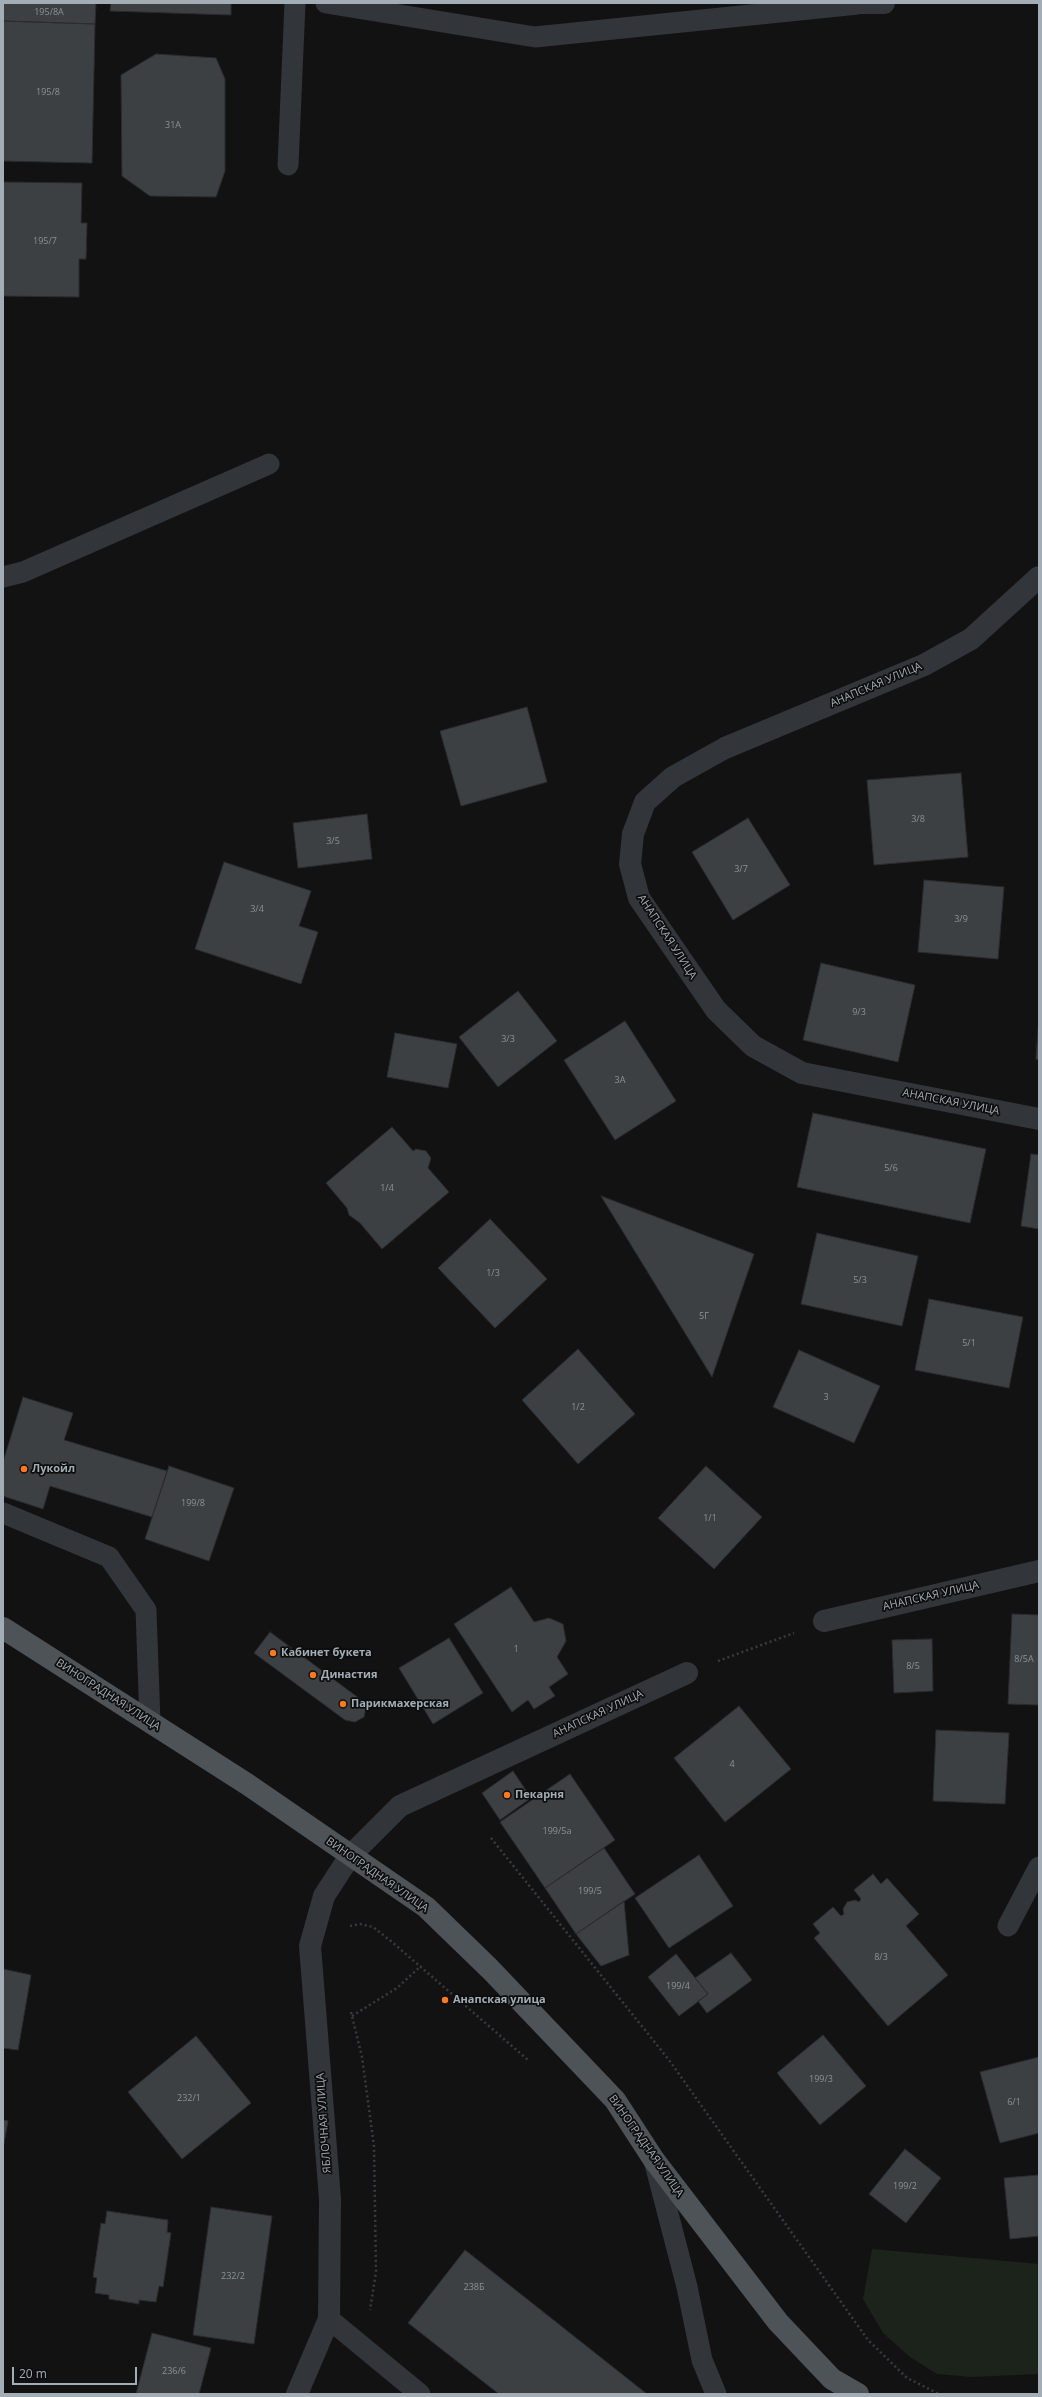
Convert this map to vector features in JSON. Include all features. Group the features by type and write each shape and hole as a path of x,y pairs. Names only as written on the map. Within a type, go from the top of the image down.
{"main road":[{"name":"ВИНОГРАДНАЯ УЛИЦА","path":"3,1628 248,1784 350,1856 426,1907 490,1969 615,2100 654,2160 778,2322 832,2379 858,2394"}],"street":[{"path":"858,3 884,3"},
{"name":"АНАПСКАЯ УЛИЦА","path":"1039,577 971,640 924,665 726,748 673,777 645,802 633,834 630,864 639,898 716,1010 753,1046 802,1073 1039,1119"},
{"name":"АНАПСКАЯ УЛИЦА","path":"824,1622 1039,1571"},
{"name":"АНАПСКАЯ УЛИЦА","path":"350,1856 400,1806 687,1673"},
{"name":"ЯБЛОЧНАЯ УЛИЦА","path":"297,2394 329,2319 330,2199 310,1946 324,1896 350,1856"}],"lane":[{"path":"288,165 295,3"},
{"path":"326,3 535,37 858,3"},
{"path":"3,577 23,572 269,464"},
{"path":"3,1513 109,1557 146,1610 150,1722"},
{"path":"1008,1926 1039,1867"},
{"path":"654,2160 687,2288 702,2360 716,2394"},
{"path":"329,2319 420,2394"}],"path":[{"path":"687,1673 824,1622"},
{"path":"491,1838 669,2060 868,2340 908,2378 940,2394"},
{"path":"347,1926 360,1924 373,1928 421,1966 530,2062"},
{"path":"352,2016 397,1988 421,1966"},
{"path":"350,2008 362,2057 374,2146 376,2272 365,2348"}],"shaded area":[{"path":"872,2249 1039,2264 1039,2374 972,2377 937,2374 910,2357 883,2333 863,2299"}],"building":[{"path":"3,3 96,3 95,24 3,21"},
{"path":"111,3 231,3 231,15 110,11"},
{"path":"3,21 95,24 92,163 3,161"},
{"path":"156,54 216,58 225,79 225,171 216,197 150,196 122,176 121,75"},
{"path":"3,182 82,183 81,223 87,223 86,259 79,259 79,297 3,296"},
{"path":"527,707 547,782 461,806 440,731"},
{"path":"961,773 968,857 874,865 867,780"},
{"path":"367,814 372,859 298,868 293,823"},
{"path":"748,818 790,885 733,920 692,852"},
{"path":"224,862 311,891 299,926 318,932 301,984 195,949"},
{"path":"924,880 1004,887 998,959 918,952"},
{"path":"821,963 915,985 898,1062 803,1040"},
{"path":"518,991 557,1041 498,1087 459,1037"},
{"path":"1039,1016 1039,1060 1036,1059"},
{"path":"625,1021 676,1101 615,1140 564,1060"},
{"path":"395,1033 457,1044 448,1088 387,1077"},
{"path":"813,1113 986,1149 970,1223 797,1187"},
{"path":"392,1127 413,1151 416,1149 426,1151 431,1158 428,1168 449,1192 382,1249 360,1223 349,1215 347,1208 326,1183"},
{"path":"1031,1154 1039,1155 1039,1229 1021,1226"},
{"path":"601,1196 754,1254 712,1377"},
{"path":"490,1219 547,1279 495,1328 438,1268"},
{"path":"817,1233 918,1256 902,1326 801,1304"},
{"path":"929,1299 1023,1317 1009,1388 915,1370"},
{"path":"578,1349 635,1414 578,1464 522,1400"},
{"path":"799,1350 880,1386 854,1443 773,1407"},
{"path":"23,1397 73,1413 64,1440 167,1471 152,1517 50,1486 43,1509 3,1496 3,1462"},
{"path":"169,1466 234,1488 209,1561 145,1539"},
{"path":"706,1466 762,1517 714,1569 658,1518"},
{"path":"511,1587 534,1622 549,1618 563,1624 566,1641 557,1657 568,1674 549,1687 555,1696 534,1709 528,1700 512,1712 454,1624"},
{"path":"1012,1614 1039,1615 1039,1705 1008,1704"},
{"path":"270,1632 360,1699 366,1708 364,1717 355,1722 345,1720 254,1653"},
{"path":"449,1638 483,1693 433,1724 399,1668"},
{"path":"932,1639 933,1691 894,1693 892,1640"},
{"path":"739,1706 791,1769 725,1822 674,1758"},
{"path":"936,1730 1009,1733 1005,1804 933,1801"},
{"name":"Пекарня","path":"513,1771 531,1798 500,1820 482,1793"},
{"path":"570,1774 615,1840 545,1888 500,1822"},
{"path":"604,1848 635,1894 576,1934 545,1888"},
{"path":"699,1855 733,1906 669,1948 635,1898"},
{"path":"873,1874 881,1884 887,1878 919,1914 906,1926 948,1975 888,2026 814,1938 820,1933 813,1924 833,1907 841,1916 844,1914 843,1909 847,1902 855,1900 859,1902 861,1899 854,1890"},
{"path":"624,1901 629,1955 601,1966 576,1934"},
{"path":"731,1953 752,1980 707,2013 698,2001 708,1994 695,1978"},
{"path":"676,1954 708,1994 679,2016 648,1977"},
{"path":"3,1969 31,1975 18,2050 3,2048"},
{"path":"823,2035 866,2086 820,2125 777,2073"},
{"path":"196,2036 251,2103 182,2159 128,2092"},
{"path":"1039,2057 1039,2133 1000,2143 980,2072"},
{"path":"3,2120 8,2121 3,2149"},
{"path":"905,2149 941,2178 906,2223 869,2194"},
{"path":"1039,2175 1039,2236 1010,2239 1004,2178"},
{"path":"211,2207 272,2216 254,2344 193,2335"},
{"path":"107,2211 168,2220 167,2232 171,2233 163,2287 159,2286 156,2302 139,2300 139,2304 109,2299 109,2295 95,2293 97,2278 93,2277 101,2223 105,2224"},
{"path":"465,2250 647,2394 499,2394 408,2323"},
{"path":"152,2333 211,2348 199,2394 136,2394"}],"place":[{"name":"Лукойл","path":"24,1469"},
{"name":"Кабинет букета","path":"273,1653"},
{"name":"Династия","path":"313,1675"},
{"name":"Парикмахерская","path":"343,1704"},
{"name":"Пекарня","path":"507,1795"},
{"name":"Анапская улица","path":"445,2000"}]}
